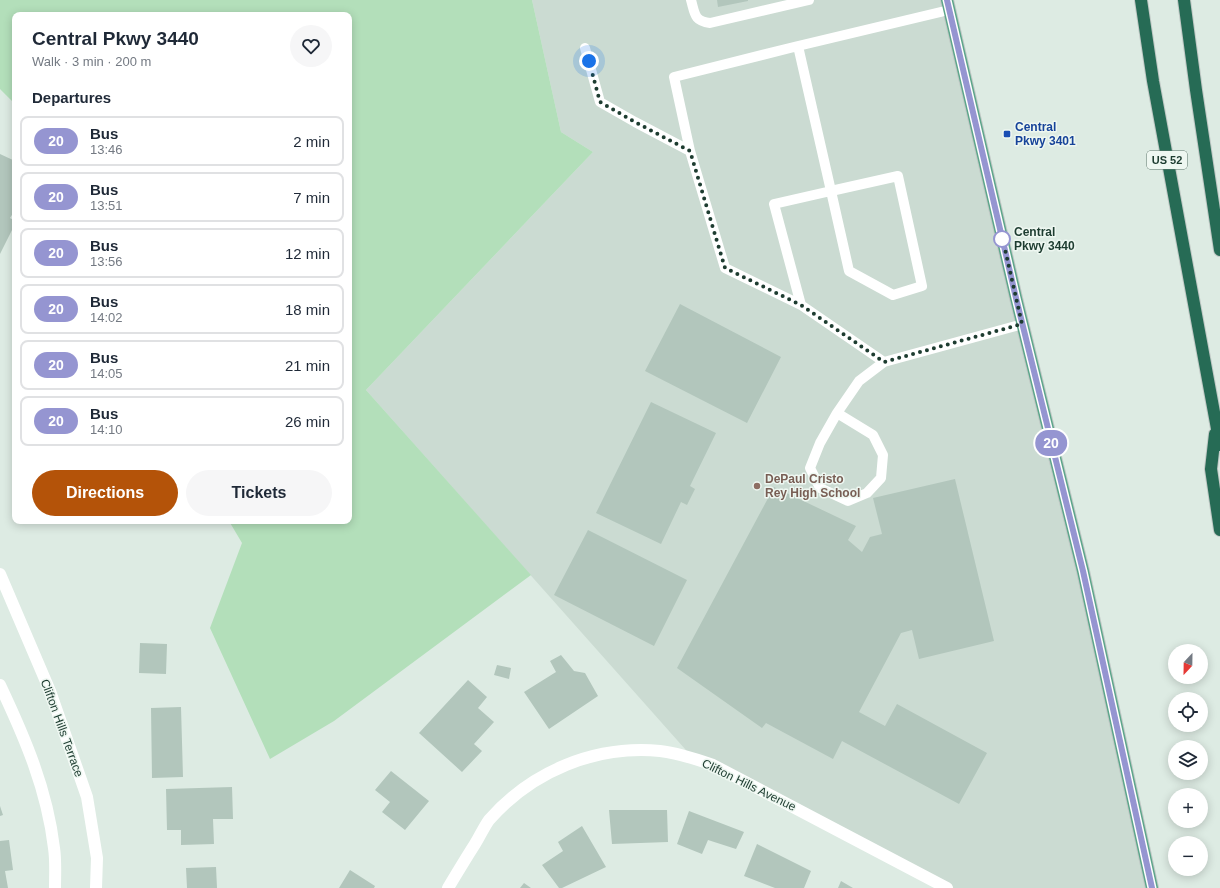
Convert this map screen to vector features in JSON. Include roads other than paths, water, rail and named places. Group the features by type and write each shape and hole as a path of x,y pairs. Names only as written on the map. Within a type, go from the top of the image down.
{"highway":[{"name":"US 52","path":"1141,0 1153,81 1220,445"},
{"path":"1184,0 1220,250"},
{"path":"1216,425 1211,470 1220,530"}],"main road":[{"path":"948,5 1022,324 1083,571 1152,888"}],"street":[{"name":"Clifton Hills Terrace","path":"0,574 50,691 87,797 96,858 96,888"},
{"path":"0,685 24,737 44,793 55,849 55,888"},
{"name":"Clifton Hills Avenue","path":"448,888 488,822 511,798 537,779 566,764 596,755 629,750 661,751 693,758 713,765 946,888"}],"lane":[{"path":"691,0 695,16 702,22 710,23 809,0"},
{"path":"884,362 801,305 725,268 690,151 674,76 798,46 948,5"},
{"path":"798,46 831,191 849,271 893,295 922,286 898,176 831,191 774,204 801,305"},
{"path":"585,48 600,102 690,151"},
{"path":"837,413 873,435 882,455 881,478 867,493 848,501 820,488 810,468 820,444 837,413 859,380 884,362 1022,324"}],"place":[{"name":"Central Pkwy 3401","path":"1007,134"},
{"name":"Central Pkwy 3440","path":"1002,239"},
{"name":"DePaul Cristo Rey High School","path":"757,486"}]}
